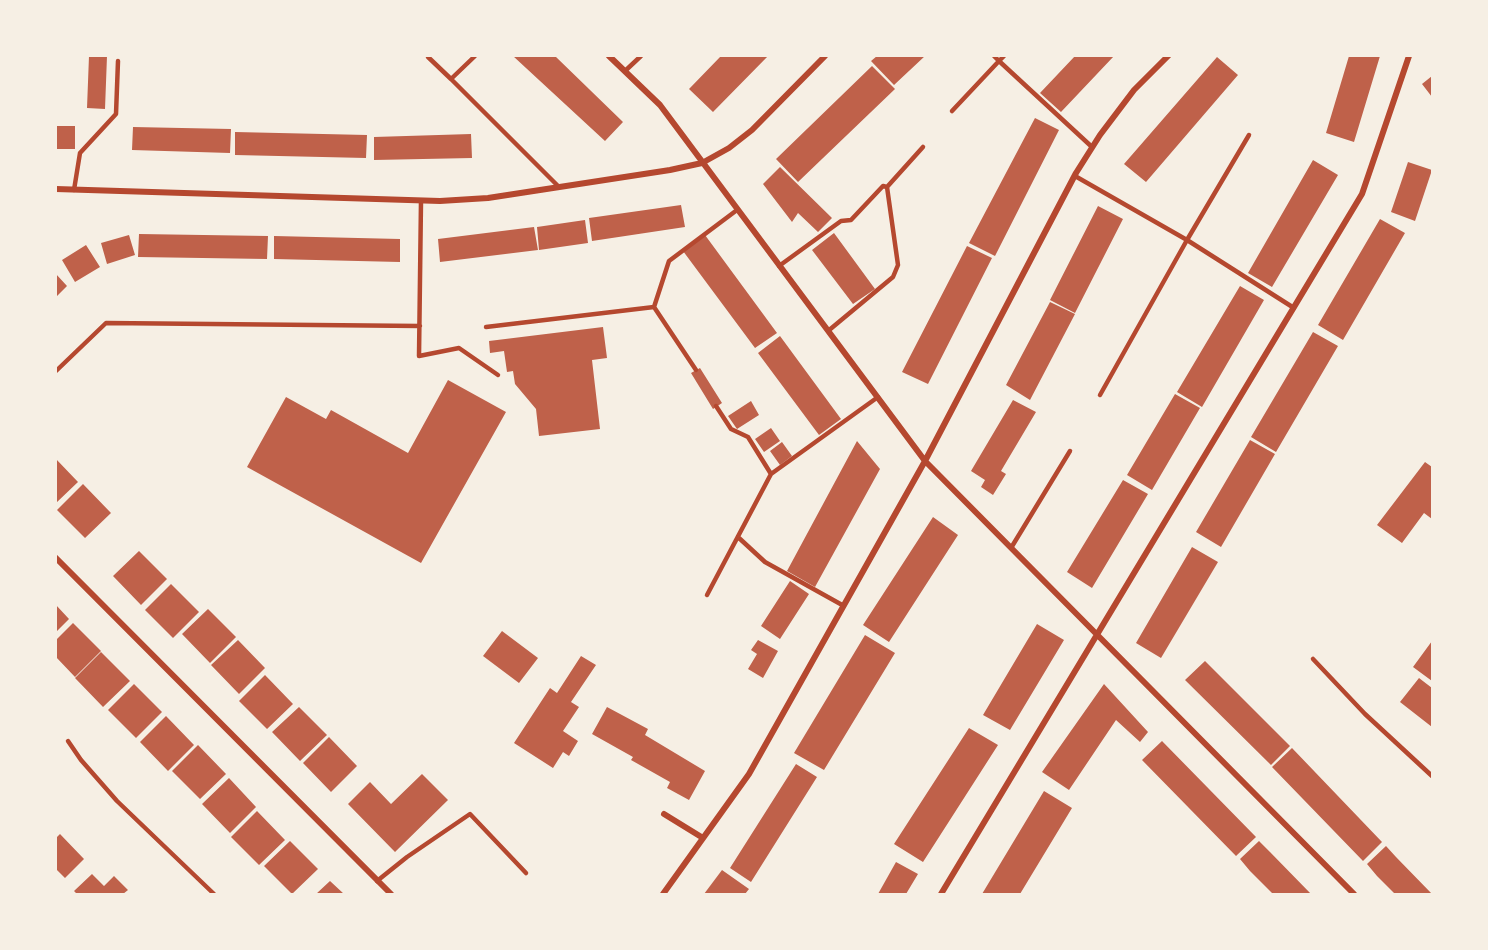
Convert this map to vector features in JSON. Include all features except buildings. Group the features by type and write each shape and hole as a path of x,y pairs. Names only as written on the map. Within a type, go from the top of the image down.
{"street":[{"path":"609,56 660,105 925,461 1354,894"},
{"path":"56,189 421,201 488,198 702,163 729,148 752,130 825,56"},
{"path":"663,894 750,774 925,461 1092,147 1134,90 1168,56"},
{"path":"941,894 1362,194 1409,56"},
{"path":"56,558 391,894"},
{"path":"664,814 703,838"}],"lane":[{"path":"451,79 475,56"},
{"path":"625,71 641,56"},
{"path":"994,56 1092,147"},
{"path":"952,111 1004,56"},
{"path":"428,57 559,187"},
{"path":"74,190 80,153 116,114 118,61"},
{"path":"1100,395 1186,240 1248,135"},
{"path":"779,266 841,221 851,220 883,186 887,187 923,147"},
{"path":"1075,176 1186,240 1294,308"},
{"path":"828,331 893,277 898,265 887,187"},
{"path":"421,201 419,356 459,348 498,375"},
{"path":"654,307 669,261 737,210"},
{"path":"486,327 654,307"},
{"path":"654,307 696,370"},
{"path":"56,371 105,323 420,326"},
{"path":"707,595 740,538 743,523 771,474 878,398"},
{"path":"717,406 731,429 748,437 771,474"},
{"path":"1011,548 1070,451"},
{"path":"740,538 765,562 844,606"},
{"path":"1313,659 1365,714 1432,776"},
{"path":"69,741 81,760 117,801 214,894"},
{"path":"377,880 406,857 470,814 526,873"}]}
